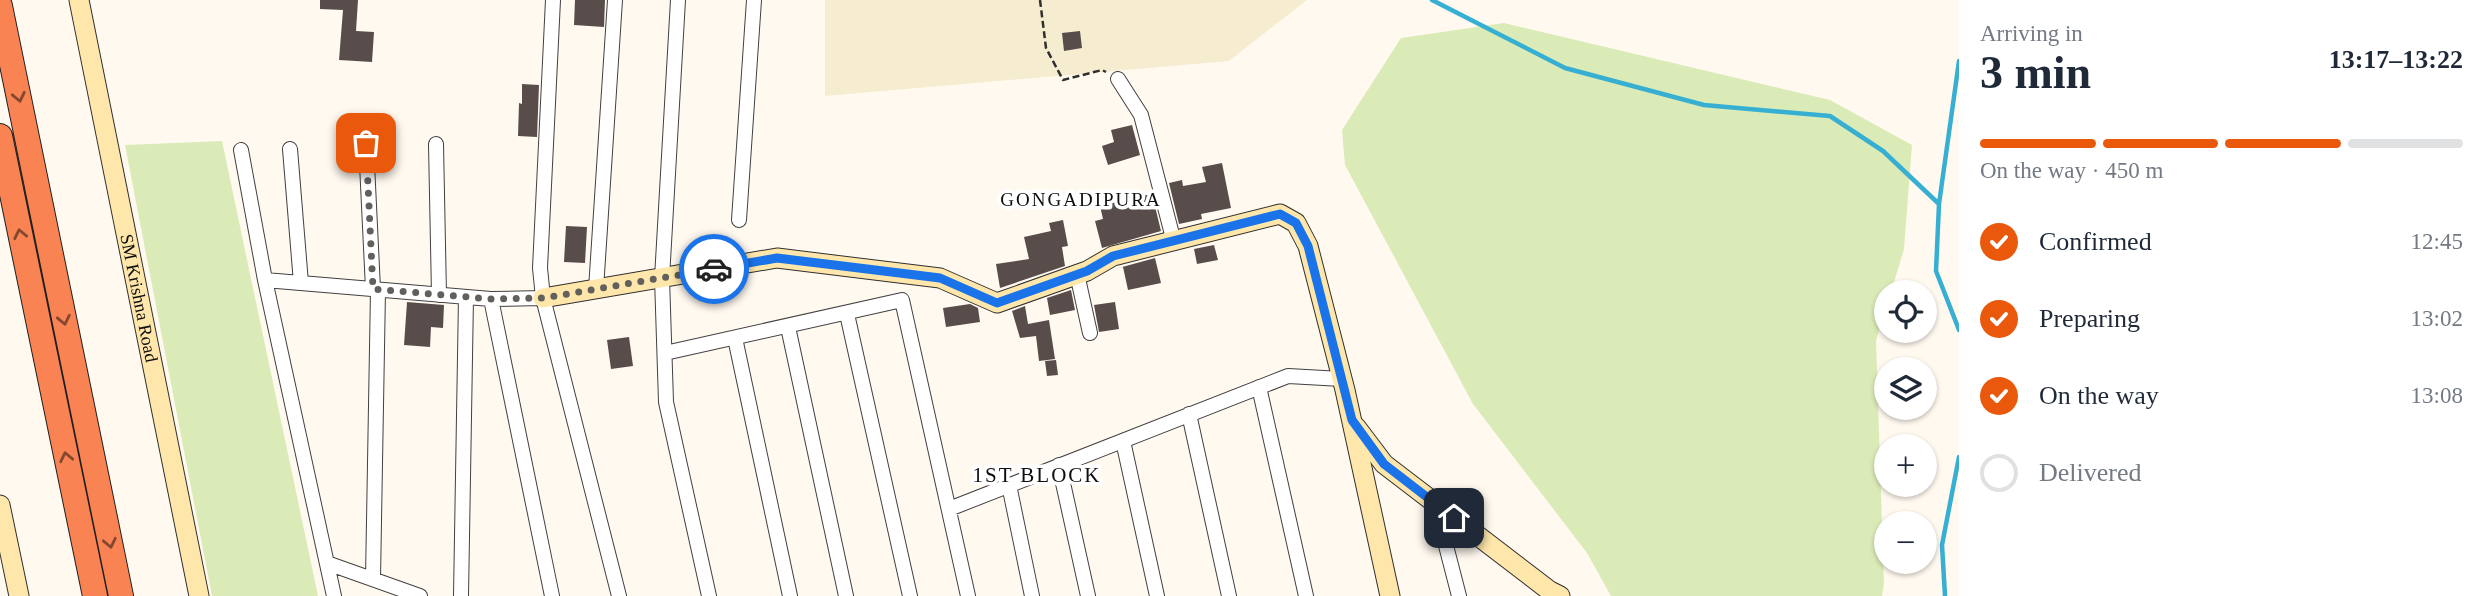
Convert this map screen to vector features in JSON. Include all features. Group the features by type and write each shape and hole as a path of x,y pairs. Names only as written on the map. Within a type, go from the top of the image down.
{"highway":[{"path":"0,6 121,596"},
{"path":"0,136 95,596"}],"street":[{"name":"SM Krishna Road","path":"79,0 199,596"},
{"path":"554,0 540,268 544,298 619,596"},
{"path":"596,289 615,0"},
{"path":"678,0 662,278 666,402 709,596"},
{"path":"739,220 754,0"},
{"path":"1118,79 1141,116 1174,242"},
{"path":"366,143 376,289 373,579"},
{"path":"436,144 439,295"},
{"path":"290,149 301,283"},
{"path":"241,150 265,280 334,596"},
{"path":"265,280 491,299 544,298 777,258 940,278 997,303 1077,274 1113,256 1280,214 1296,223 1308,246 1352,420 1390,596"},
{"path":"1077,274 1090,332"},
{"path":"461,596 466,297"},
{"path":"491,299 552,596"},
{"path":"665,353 902,300 968,596"},
{"path":"847,314 909,596"},
{"path":"788,327 846,596"},
{"path":"735,338 790,596"},
{"path":"949,509 1288,376 1342,379"},
{"path":"1259,387 1306,596"},
{"path":"1189,414 1229,596"},
{"path":"1352,420 1384,464 1554,594"},
{"path":"1123,441 1157,596"},
{"path":"1059,465 1088,596"},
{"path":"1009,485 1032,596"},
{"path":"1435,503 1459,596"},
{"path":"0,505 7,566 19,596"},
{"path":"327,563 419,596"}],"path":[{"path":"1040,0 1046,48 1063,80 1102,70 1118,79"}],"shaded area":[{"path":"825,0 1307,0 1229,61 825,96"}],"green space":[{"path":"1504,23 1830,100 1912,145 1904,249 1895,280 1874,280 1877,357 1874,357 1874,420 1879,420 1879,434 1874,434 1874,497 1881,497 1882,511 1874,511 1874,574 1884,574 1882,596 1611,596 1587,553 1473,404 1345,165 1342,130 1401,38"},
{"path":"222,141 318,596 212,596 125,145"}],"building":[{"path":"320,0 358,0 356,31 374,32 372,62 339,60 343,10 320,9"},
{"path":"575,0 605,0 604,27 574,25"},
{"path":"1080,31 1082,48 1064,51 1062,33"},
{"path":"522,84 539,85 537,137 518,136"},
{"path":"1132,125 1140,155 1108,165 1102,146 1114,142 1111,130"},
{"path":"1222,163 1231,208 1201,214 1202,219 1179,224 1169,183 1182,180 1183,186 1206,182 1202,167"},
{"path":"1152,194 1161,231 1102,248 1095,221 1103,219 1098,197 1110,195 1112,202"},
{"path":"1063,220 1068,246 1062,247 1065,266 1000,288 996,264 1029,259 1024,237 1051,231 1049,223"},
{"path":"566,226 587,227 585,263 564,262"},
{"path":"1214,245 1218,260 1197,264 1194,249"},
{"path":"1155,258 1161,283 1128,290 1123,267 1115,269"},
{"path":"1071,290 1075,310 1050,315 1047,298"},
{"path":"407,302 444,305 443,328 431,327 430,347 404,345"},
{"path":"1115,302 1119,329 1099,332 1094,305"},
{"path":"970,304 978,308 980,322 946,327 943,308"},
{"path":"1025,306 1028,324 1049,320 1055,359 1039,361 1036,336 1020,338 1012,311"},
{"path":"629,337 633,366 611,369 607,340"},
{"path":"1056,360 1058,375 1047,376 1045,361"}],"waterway":[{"path":"1432,0 1565,68 1704,105 1830,116 1883,151 1939,204"},
{"path":"1959,61 1939,204 1936,271 1959,330"},
{"path":"1945,596 1942,545 1959,457"}],"way so far":[{"path":"366,143 373,289 491,299 544,298 714,269"}],"district":[{"name":"GONGADIPURA","path":"1081,199"},
{"name":"1ST BLOCK","path":"1037,475"}],"route":[{"path":"714,269 777,258 940,278 997,303 1087,271 1113,256 1280,214 1296,223 1308,246 1352,420 1384,464 1454,518"}]}
